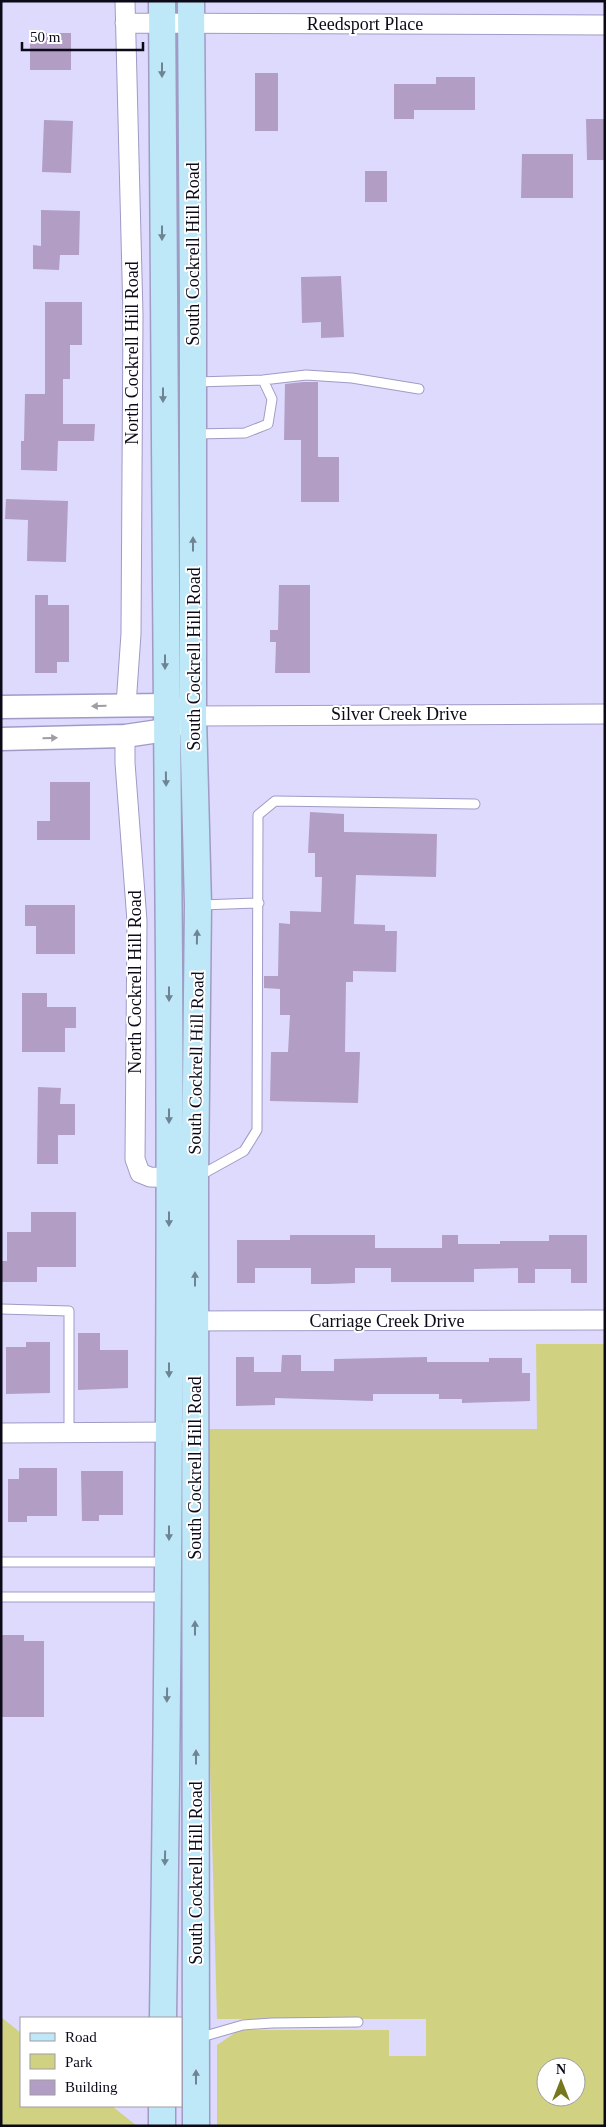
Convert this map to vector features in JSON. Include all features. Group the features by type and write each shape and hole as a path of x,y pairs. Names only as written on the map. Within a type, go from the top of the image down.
{"main road":[{"name":"South Cockrell Hill Road","path":"162,12 162,314 169,1178 169,1562 182,1597 196,2038 196,2126"},
{"name":"South Cockrell Hill Road","path":"163,2017 182,1597 195,1432 198,905 194,716 191,12"},
{"path":"162,2107 162,2126"}],"street":[{"name":"North Cockrell Hill Road","path":"125,1 133,315 131,634 126,705"},
{"name":"Reedsport Place","path":"125,22 162,12 191,12 605,25"},
{"path":"133,315 162,314"},
{"name":"Silver Creek Drive","path":"1,707 126,705 166,718"},
{"name":"Silver Creek Drive","path":"1,739 125,736 166,718 194,716 605,714"},
{"name":"North Cockrell Hill Road","path":"125,736 125,763 137,921 135,1159 140,1173 150,1177 195,1178"},
{"name":"Carriage Creek Drive","path":"169,1321 605,1320"},
{"path":"1,1433 195,1432"}],"lane":[{"path":"194,382 263,380 306,375 352,378 419,389"},
{"path":"194,434 245,433 268,424 272,400 263,380"},
{"path":"195,1178 244,1151 257,1130 258,815 275,801 476,804"},
{"path":"198,905 259,903"},
{"path":"1,1309 69,1311 69,1433"},
{"path":"1,1562 169,1562"},
{"path":"1,1597 182,1597"},
{"path":"196,2038 243,2025 272,2022 358,2022"}],"green space":[{"path":"536,1344 605,1344 605,2126 217,2126 217,2045 239,2030 389,2030 389,2056 426,2056 426,2019 217,2019 204,1548 203,1429 537,1429"},
{"path":"1,2017 20,2032 20,2107 113,2107 137,2126 1,2126"}],"building":[{"path":"30,33 71,33 71,70 30,70"},
{"path":"255,73 278,73 278,131 255,131"},
{"path":"436,77 475,77 475,110 414,110 414,119 394,119 394,84 436,84"},
{"path":"586,119 605,119 605,160 587,160"},
{"path":"44,120 73,121 71,173 42,172"},
{"path":"522,154 573,154 573,198 521,198"},
{"path":"365,171 387,171 387,202 365,202"},
{"path":"41,210 80,211 79,255 60,255 59,270 33,269 33,245 41,246"},
{"path":"341,276 344,337 321,338 321,322 302,323 301,277"},
{"path":"45,302 82,302 82,345 70,345 70,379 63,379 63,424 95,424 94,441 58,441 57,471 21,470 21,441 24,441 25,394 45,394"},
{"path":"318,382 318,457 339,457 339,502 301,502 301,440 284,440 285,384"},
{"path":"6,499 68,501 66,562 27,561 28,520 5,519"},
{"path":"279,585 310,585 310,673 275,673 276,642 270,642 270,630 278,630"},
{"path":"35,595 48,595 48,605 69,605 69,662 57,662 57,673 35,673"},
{"path":"50,782 90,782 90,840 37,840 37,821 50,821"},
{"path":"310,812 344,814 344,832 437,834 436,877 356,875 354,924 385,925 385,931 397,931 396,972 353,971 353,982 346,982 345,1052 360,1052 358,1103 270,1101 271,1052 288,1052 290,1015 280,1015 280,989 264,988 264,976 278,976 279,923 290,924 290,911 321,912 322,877 315,877 315,853 308,853"},
{"path":"25,905 75,905 75,954 36,954 36,926 25,926"},
{"path":"22,993 47,993 47,1007 76,1007 76,1028 65,1028 65,1052 22,1052"},
{"path":"38,1087 61,1088 60,1104 75,1104 75,1135 58,1135 58,1164 37,1164"},
{"path":"31,1212 76,1212 76,1267 37,1267 37,1282 1,1282 1,1261 7,1261 7,1232 31,1232"},
{"path":"290,1235 375,1235 375,1248 442,1248 442,1235 458,1235 458,1244 500,1244 500,1241 549,1241 549,1235 587,1235 587,1283 571,1283 571,1269 535,1269 535,1283 518,1283 518,1268 474,1269 474,1282 391,1282 391,1268 355,1268 355,1283 311,1284 311,1268 255,1268 255,1283 237,1283 237,1240 290,1240"},
{"path":"78,1333 100,1333 100,1350 128,1350 128,1388 78,1390"},
{"path":"26,1342 50,1342 50,1393 6,1394 6,1347 26,1347"},
{"path":"282,1355 301,1355 301,1371 334,1371 334,1359 427,1357 427,1362 489,1362 489,1358 522,1358 522,1373 530,1373 530,1401 462,1403 462,1399 439,1399 439,1394 373,1394 373,1401 275,1398 275,1405 236,1406 236,1357 254,1357 254,1372 281,1372"},
{"path":"19,1468 57,1468 57,1516 27,1516 27,1522 8,1522 8,1479 19,1479"},
{"path":"81,1471 123,1471 123,1515 99,1515 99,1521 82,1521"},
{"path":"1,1635 24,1635 24,1641 44,1641 44,1717 1,1717"}]}
